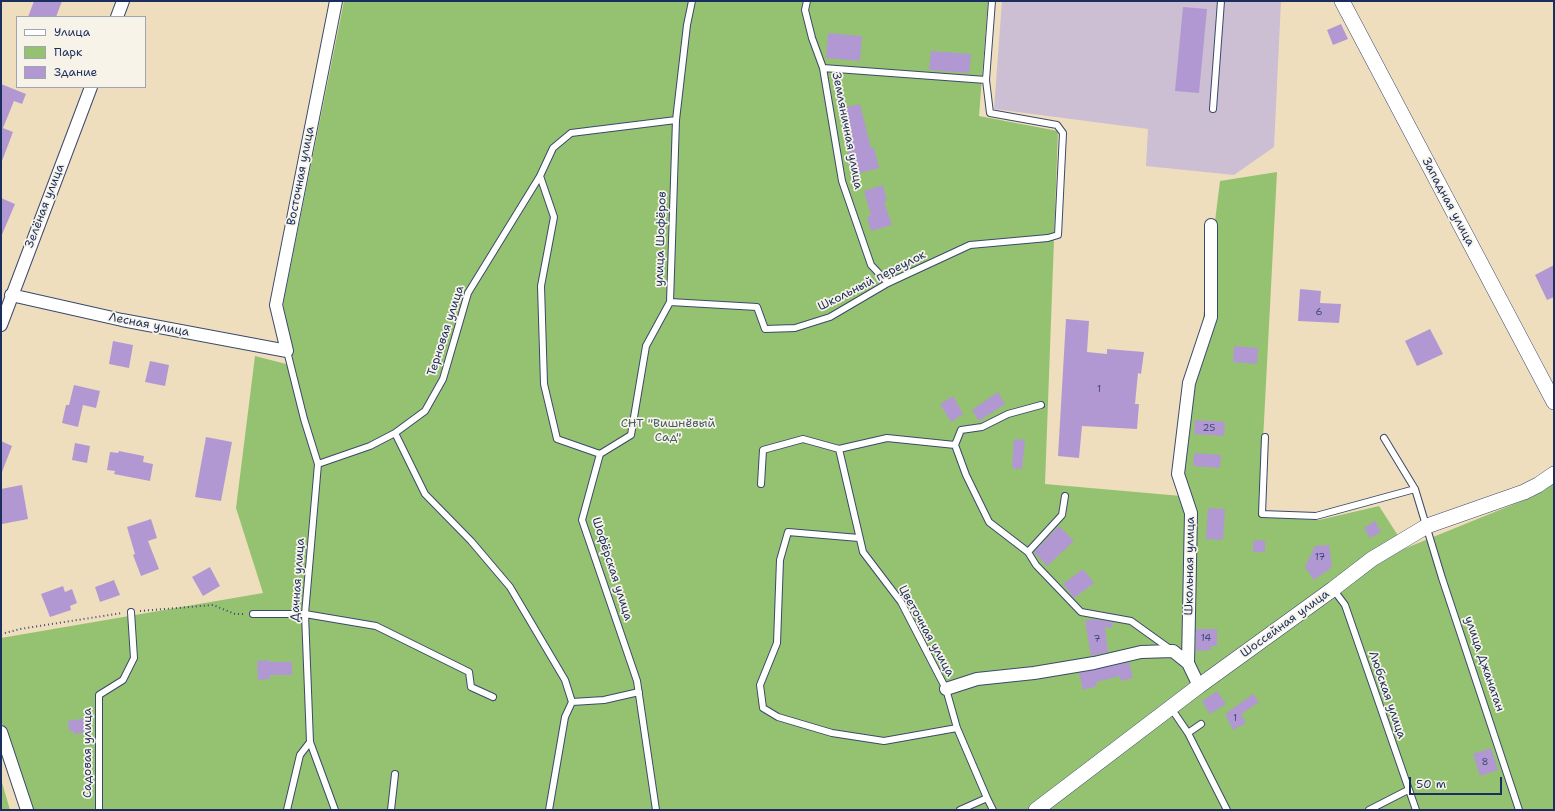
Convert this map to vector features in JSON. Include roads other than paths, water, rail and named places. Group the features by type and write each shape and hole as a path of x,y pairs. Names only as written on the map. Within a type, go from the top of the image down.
{"street":[{"path":"117,16 124,1"},
{"name":"Восточная улица","path":"287,351 276,305 336,1"},
{"name":"Западная улица","path":"1342,1 1554,402"},
{"name":"Зелёная улица","path":"1,325 11,295 91,88"},
{"name":"Школьная улица","path":"1188,663 1191,513 1178,474 1189,382 1211,317 1211,225"},
{"name":"Лесная улица","path":"11,295 122,320 287,351"},
{"name":"Шоссейная улица","path":"1036,810 1199,686 1372,559 1427,526 1524,492 1538,485 1554,474"},
{"path":"946,690 977,679 1034,673 1094,663 1141,652 1172,651 1188,663 1199,686"},
{"path":"1,732 27,810"}],"lane":[{"name":"улица Шофёров","path":"600,454 631,435 646,346 670,302 676,120 687,25 692,1"},
{"name":"Земляничная улица","path":"807,1 805,10 812,38 823,68 842,181 871,265 888,283"},
{"path":"823,68 986,80 992,1"},
{"path":"1212,109 1221,1"},
{"name":"Школьный переулок","path":"670,302 757,307 765,329 795,328 830,317 888,283 970,245 1048,238 1058,235 1063,133 1057,125 990,113 986,80"},
{"name":"Терновая улица","path":"318,464 370,446 395,433 425,411 443,379 468,293 540,176 554,148 571,133 676,120"},
{"path":"540,176 554,217 541,286 544,384 557,439 600,454"},
{"name":"Дачная улица","path":"287,351 304,419 318,464 305,614 310,742 336,810"},
{"path":"1041,405 1008,414 982,427 961,430 955,445 966,476 990,522 1028,552 1036,565 1081,612 1131,621 1172,651"},
{"path":"395,433 425,494 471,541 510,587 565,680 572,702 565,717 549,810"},
{"path":"1265,437 1262,514 1316,516 1415,489"},
{"path":"761,484 763,450 802,439 838,449 887,438 955,445"},
{"name":"улица Джанатан","path":"1384,438 1415,489 1442,578 1519,810"},
{"name":"Цветочная улица","path":"838,449 859,538 864,552 901,602 946,690 957,728 993,810"},
{"name":"Шофёрская улица","path":"600,454 582,520 637,682 656,810"},
{"path":"1028,552 1062,515 1065,496"},
{"path":"859,538 788,532 780,560 777,643 760,685 763,708 778,717 832,733 884,741 957,728"},
{"name":"Любская улица","path":"1333,589 1345,605 1416,810"},
{"name":"Садовая улица","path":"100,810 99,695 123,680 134,658 130,612"},
{"path":"253,614 305,614 376,626 469,672 471,687 493,697"},
{"path":"572,702 604,700 639,692"},
{"path":"1171,708 1188,734 1227,810"},
{"path":"1188,734 1201,724"},
{"path":"287,810 300,755 310,742"},
{"path":"391,810 395,774"},
{"path":"1370,810 1408,790"},
{"path":"960,810 987,798"}],"park label":[{"name":"СНТ \"Вишнёвый Сад\"","path":"668,431"}]}
